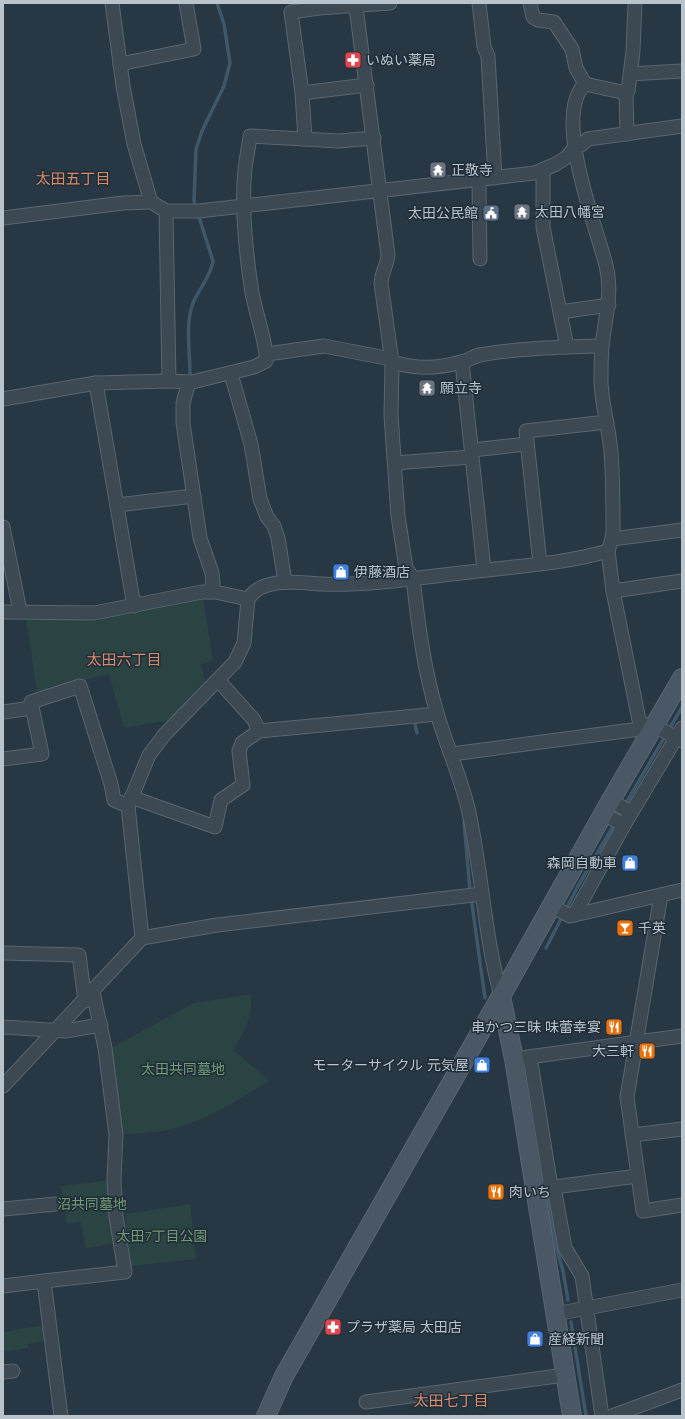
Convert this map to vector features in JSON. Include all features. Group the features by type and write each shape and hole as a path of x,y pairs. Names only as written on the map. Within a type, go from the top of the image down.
{"street":[{"path":"112,3 120,64 134,144 151,202"},
{"path":"120,64 194,48 186,3"},
{"path":"305,140 302,93 291,12 336,5 356,6 390,3"},
{"path":"479,3 484,47 488,56 495,178"},
{"path":"530,3 534,17 538,20 554,22 572,49 576,68 586,84 626,93"},
{"path":"627,134 626,93 628,91 630,74 635,3"},
{"path":"356,6 388,256 387,266 382,272 381,283 392,360 391,414 403,554 406,568 413,578 426,664 437,714 452,754 468,808 475,895 501,996 522,1058 547,1188 565,1248 582,1276 602,1416"},
{"path":"630,74 682,71"},
{"path":"586,84 581,88 575,106 573,130 575,147 588,202 606,266 609,286 609,305 602,346 601,383 611,451 610,545 613,591 639,720 654,729 680,735 631,813 614,813"},
{"path":"302,93 367,85"},
{"path":"3,218 123,203 151,202 166,211 200,211 535,174 567,157 575,147 581,146 588,139 682,126"},
{"path":"3,399 96,383 169,381 189,382 231,374 254,367 266,361 267,354 262,340 252,294 246,240 245,170 250,136 339,141 374,138"},
{"path":"543,170 543,227 567,347"},
{"path":"479,180 480,260"},
{"path":"166,211 169,381"},
{"path":"560,312 609,305"},
{"path":"267,354 324,346 392,360 415,368 437,367 462,362 479,355 567,347 602,346"},
{"path":"462,362 484,570"},
{"path":"231,374 251,444 260,500 267,517 274,526 278,538 285,582"},
{"path":"189,382 183,403 183,423 200,538 212,572 213,583 209,592"},
{"path":"96,383 134,606"},
{"path":"540,564 526,431 607,422"},
{"path":"395,463 471,454 527,444"},
{"path":"117,505 194,496"},
{"path":"3,527 20,612"},
{"path":"142,938 129,835 129,802 149,755 178,719 235,662 242,651 248,599 251,594 260,589 285,582 358,584 540,564 610,545 682,530"},
{"path":"613,591 682,581"},
{"path":"3,612 94,612 209,592 248,599"},
{"path":"266,1416 284,1376 501,996 564,911 614,813 654,729 678,698 682,678"},
{"path":"218,680 254,720 259,731"},
{"path":"3,759 42,754 31,702 80,686 114,800 129,802 215,827 221,800 243,785 238,751 242,743 259,731 437,714"},
{"path":"3,712 32,708"},
{"path":"452,754 654,729"},
{"path":"564,911 614,813"},
{"path":"564,911 661,895 682,890"},
{"path":"3,1086 142,938 217,925 475,895"},
{"path":"661,895 635,1042 627,1097 643,1211 682,1205"},
{"path":"3,953 79,955 89,996 101,1026 116,1136 114,1179 116,1216 125,1272 3,1286"},
{"path":"3,1027 65,1031 101,1026"},
{"path":"522,1058 682,1036"},
{"path":"632,1135 682,1129"},
{"path":"547,1188 638,1176"},
{"path":"547,1188 555,1314 572,1416"},
{"path":"3,1209 56,1204"},
{"path":"44,1281 61,1416"},
{"path":"555,1314 682,1290"},
{"path":"366,1402 565,1375"},
{"path":"612,1416 682,1390"}],"green space":[{"path":"202,592 213,660 201,665 207,690 177,719 124,728 109,674 37,692 25,612 94,613"},
{"name":"太田共同墓地","path":"251,994 251,1009 249,1016 234,1050 269,1081 220,1110 195,1122 168,1130 119,1135 109,1049 194,1003"},
{"name":"沼共同墓地","path":"111,1180 120,1243 85,1248 81,1222 67,1224 61,1186"},
{"name":"太田7丁目公園","path":"190,1204 196,1259 131,1266 125,1214"},
{"path":"43,1325 46,1341 28,1344 29,1348 3,1352 3,1332"}],"waterway":[{"path":"196,208 194,200 196,149 202,131 224,86 230,63 224,24 217,3"},
{"path":"190,374 188,338 189,320 193,303 210,272 213,261 199,217"},
{"path":"625,805 682,707"},
{"path":"412,721 414,720 417,733"},
{"path":"546,948 578,886 622,811"},
{"path":"464,822 470,890 485,998"},
{"path":"547,1197 568,1300"},
{"path":"571,1322 586,1416"}],"place":[{"name":"いぬい薬局","path":"353,60"},
{"name":"正敬寺","path":"438,170"},
{"name":"太田八幡宮","path":"522,212"},
{"name":"太田公民館","path":"491,213"},
{"name":"願立寺","path":"427,388"},
{"name":"伊藤酒店","path":"341,572"},
{"name":"森岡自動車","path":"630,863"},
{"name":"千英","path":"625,928"},
{"name":"串かつ三昧 味蕾幸宴","path":"614,1027"},
{"name":"大三軒","path":"647,1051"},
{"name":"モーターサイクル 元気屋","path":"482,1065"},
{"name":"肉いち","path":"496,1192"},
{"name":"プラザ薬局 太田店","path":"333,1327"},
{"name":"産経新聞","path":"535,1339"}],"district":[{"name":"太田五丁目","path":"73,179"},
{"name":"太田六丁目","path":"124,660"},
{"name":"太田七丁目","path":"451,1401"}]}
